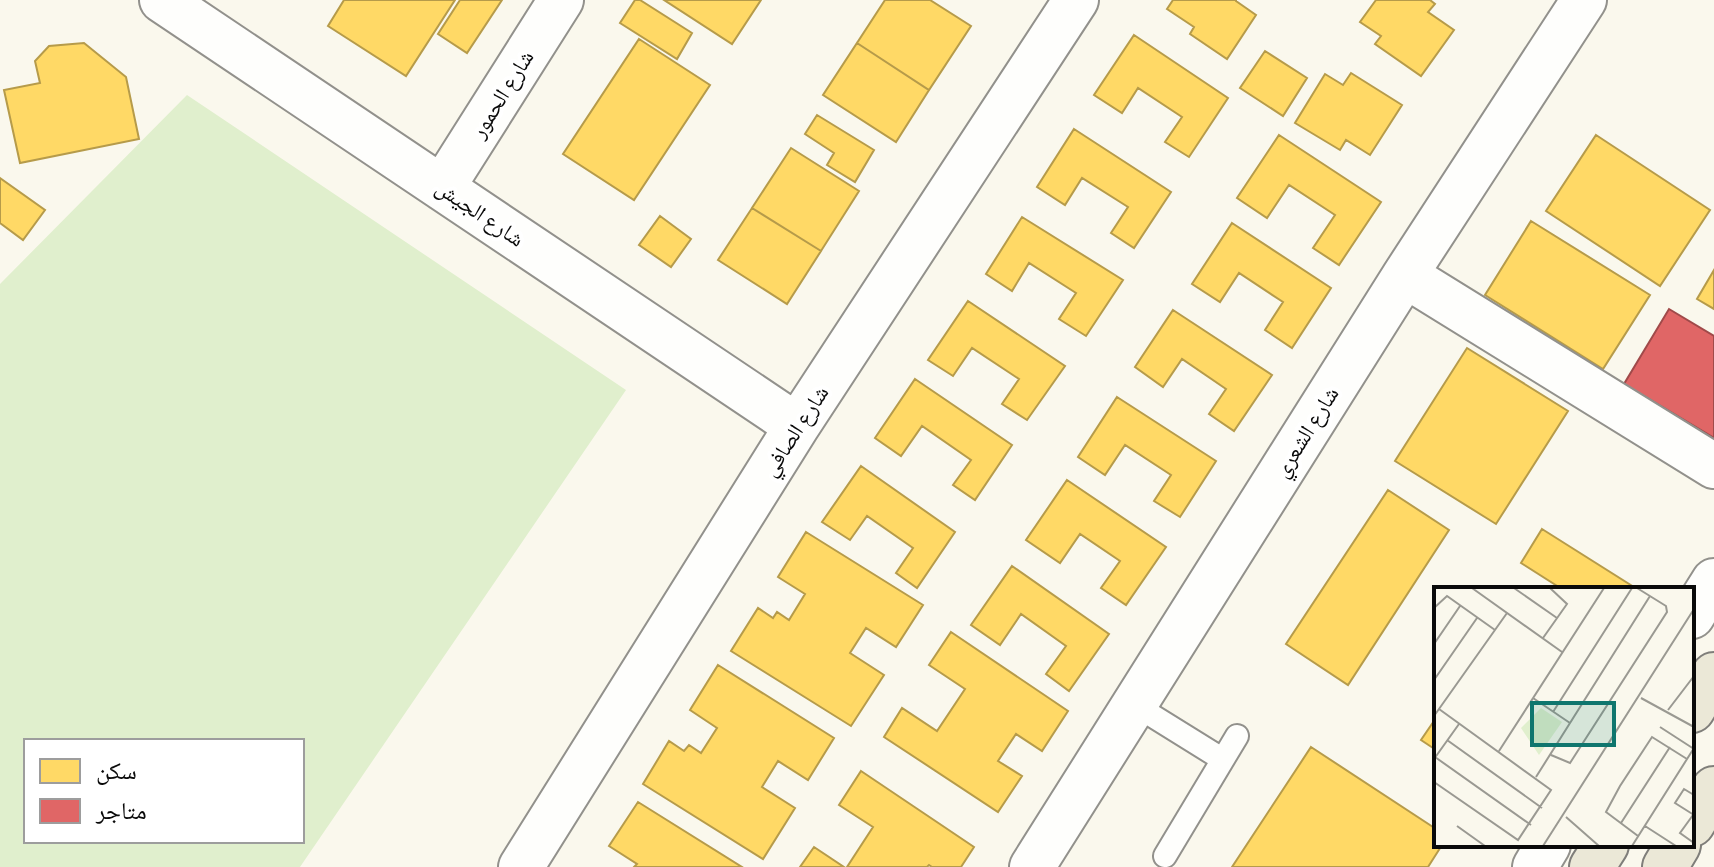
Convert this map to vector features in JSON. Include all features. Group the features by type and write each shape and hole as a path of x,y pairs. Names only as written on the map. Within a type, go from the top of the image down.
{"main road":[{"path":"1694,707 1714,675"},
{"path":"1694,821 1714,789"},
{"path":"1592,867 1605,847"},
{"path":"1665,867 1677,847"}],"street":[{"name":"شارع الجيش","path":"162,0 797,426"},
{"name":"شارع الحمور","path":"442,188 561,0"},
{"name":"شارع الصافي","path":"521,867 797,426 1076,0"},
{"name":"شارع الشعري","path":"1032,867 1405,275 1584,0"},
{"path":"1405,275 1714,466"},
{"path":"1694,613 1714,581"},
{"path":"1535,867 1547,847"}],"lane":[{"path":"1135,705 1222,759"},
{"path":"1165,856 1237,736"}],"green space":[{"path":"187,95 626,390 300,867 0,867 0,284"}],"building: سكن":[{"path":"344,0 455,0 406,76 328,26"},
{"path":"460,0 502,0 467,53 438,34"},
{"path":"635,0 640,0 692,33 677,59 620,23"},
{"path":"664,0 761,0 732,44"},
{"path":"885,0 930,0 971,26 929,90 857,43"},
{"path":"1173,0 1236,0 1256,15 1227,59 1190,34 1194,27 1167,9"},
{"path":"1376,0 1430,0 1435,4 1428,12 1454,30 1421,76 1375,44 1381,36 1360,22"},
{"path":"1134,35 1228,98 1189,157 1165,142 1182,117 1138,88 1122,113 1094,95"},
{"path":"639,39 710,85 634,200 563,154"},
{"path":"84,43 126,77 139,139 20,163 4,90 40,83 35,61 49,46"},
{"path":"857,43 929,90 896,142 823,95"},
{"path":"1265,51 1307,78 1283,116 1240,88"},
{"path":"1351,73 1402,105 1370,155 1346,140 1340,150 1295,123 1325,74 1343,85"},
{"path":"817,115 874,150 855,182 827,165 834,153 805,134"},
{"path":"1074,129 1171,192 1134,248 1111,233 1128,207 1082,178 1065,205 1037,187"},
{"path":"1279,135 1381,202 1339,265 1313,248 1335,215 1289,185 1267,218 1237,198"},
{"path":"1596,135 1710,210 1660,286 1546,211"},
{"path":"791,148 859,191 821,251 752,208"},
{"path":"0,178 45,210 23,240 0,223"},
{"path":"752,208 821,251 787,304 718,260"},
{"path":"660,216 691,239 671,267 639,245"},
{"path":"1022,217 1123,280 1086,336 1059,319 1076,293 1029,263 1012,291 986,274"},
{"path":"1531,221 1650,295 1603,369 1485,295"},
{"path":"1232,223 1331,288 1292,348 1265,330 1283,302 1239,273 1220,302 1192,284"},
{"path":"1714,270 1714,309 1697,299"},
{"path":"968,301 1065,366 1027,420 1002,404 1019,379 972,348 953,376 928,360"},
{"path":"1173,310 1272,375 1234,431 1209,414 1226,389 1182,359 1163,387 1135,367"},
{"path":"1467,348 1568,411 1496,524 1395,461"},
{"path":"915,379 1012,445 975,500 953,485 971,460 922,426 901,456 875,438"},
{"path":"1117,397 1216,461 1180,517 1154,501 1171,475 1125,445 1105,475 1078,457"},
{"path":"861,466 955,532 917,588 896,573 913,548 867,516 850,540 822,522"},
{"path":"1067,480 1166,547 1126,605 1101,588 1120,561 1080,534 1060,563 1026,540"},
{"path":"1388,490 1449,530 1348,685 1286,644"},
{"path":"1542,529 1634,587 1559,587 1521,563"},
{"path":"806,532 923,605 896,647 866,628 850,653 884,675 851,726 731,651 758,608 773,618 777,612 789,620 805,594 778,577"},
{"path":"1012,566 1109,634 1069,691 1046,674 1066,646 1021,614 1000,645 971,625"},
{"path":"951,632 1068,711 1042,751 1016,734 998,761 1022,776 998,812 884,737 902,708 937,731 965,689 929,665"},
{"path":"718,665 834,738 808,780 778,761 762,787 795,808 763,859 643,784 669,741 684,751 689,745 701,753 717,728 690,710"},
{"path":"1434,721 1434,749 1421,740"},
{"path":"1311,747 1434,828 1434,847 1441,847 1428,867 1232,867"},
{"path":"861,771 974,847 961,867 847,867 873,827 839,805"},
{"path":"638,802 742,867 634,867 637,864 609,846"},
{"path":"814,847 844,867 800,867"}],"building: متاجر":[{"path":"1669,309 1714,336 1714,438 1624,384"}]}
